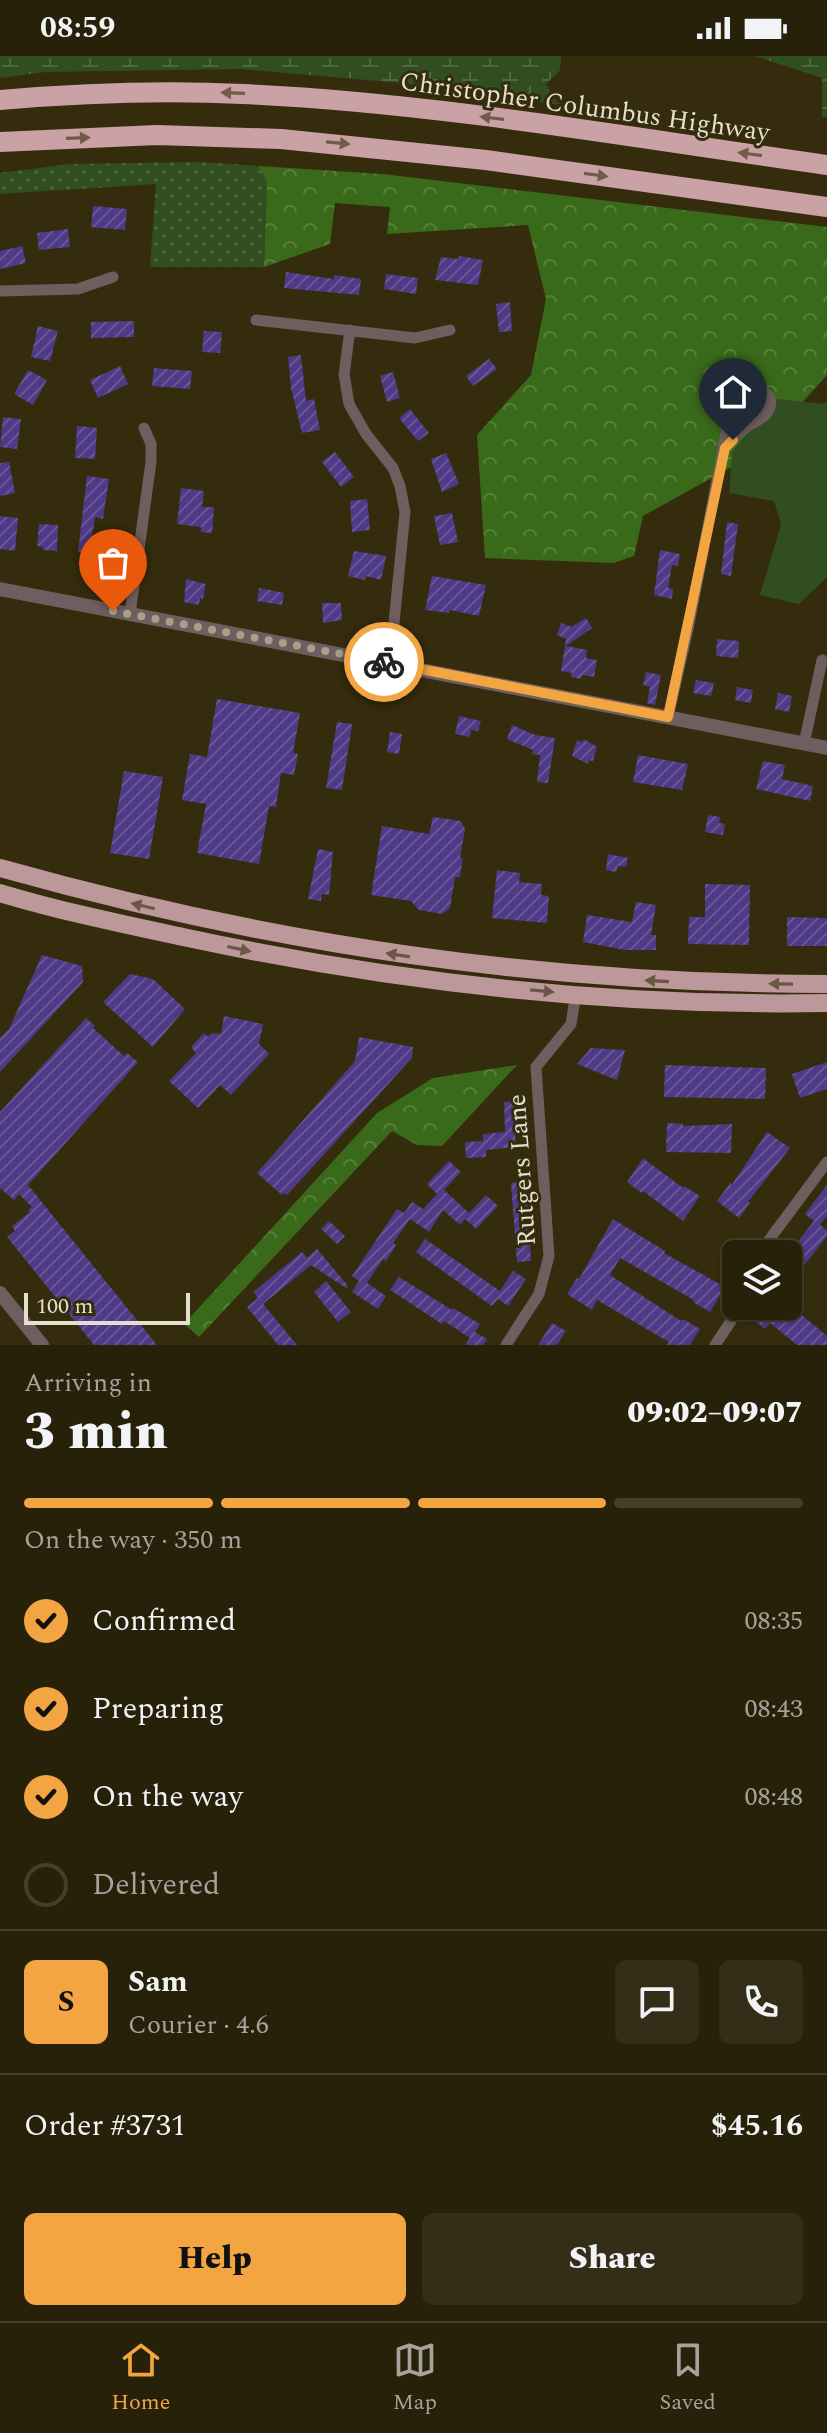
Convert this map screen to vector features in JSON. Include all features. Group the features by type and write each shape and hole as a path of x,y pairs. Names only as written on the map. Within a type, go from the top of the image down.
{"highway":[{"name":"Christopher Columbus Highway","path":"0,100 158,92 298,97 505,120 827,165"},
{"path":"0,142 157,135 281,139 472,159 827,207"},
{"path":"0,868 64,887 208,921 420,958 691,983 827,984"},
{"path":"0,893 119,923 312,963 465,983 576,993 662,999 827,1003"}],"street":[{"path":"0,291 78,289 113,277"},
{"path":"256,320 415,338 450,330"},
{"path":"350,330 344,374 349,404 366,434 393,468 405,512 390,663"},
{"path":"668,717 734,393 744,385 762,388 769,396 770,408 765,417 743,429 725,448"},
{"path":"130,614 151,462 151,444 144,428"},
{"path":"0,589 827,748"},
{"path":"804,744 822,660"},
{"name":"Rutgers Lane","path":"506,1345 539,1294 549,1256 536,1067 571,1024 576,993"},
{"path":"769,1240 827,1162"},
{"path":"0,1293 42,1345"},
{"path":"715,1345 732,1320"}],"green space":[{"path":"0,56 561,56 560,70 546,84 557,102 589,109 402,83 239,69 46,72 0,78"},
{"path":"755,56 827,56 827,117 822,117 822,78"},
{"path":"199,162 258,166 267,181 264,267 150,267 156,184 0,194 0,173 69,164"},
{"path":"258,166 383,174 827,227 827,375 787,419 735,465 643,516 634,556 614,563 485,558 477,435 531,375 546,299 528,225 387,234 390,207 335,203 330,244 264,267 267,181"},
{"path":"777,399 823,404 827,401 827,577 799,604 760,595 781,524 774,501 729,493 732,452"},
{"path":"517,1065 442,1146 417,1145 392,1131 199,1337 184,1324 377,1113 433,1078"}],"building":[{"path":"93,206 127,209 125,230 91,227"},
{"path":"68,229 70,247 39,250 37,233"},
{"path":"22,246 26,263 0,269 0,251"},
{"path":"459,256 483,260 478,285 435,280 441,257 458,259"},
{"path":"286,272 334,279 334,275 361,279 359,295 284,288"},
{"path":"386,274 418,278 416,294 384,289"},
{"path":"510,302 512,331 499,332 496,304"},
{"path":"134,321 134,337 91,338 91,322"},
{"path":"38,326 58,331 50,361 31,357"},
{"path":"204,331 222,332 220,353 202,352"},
{"path":"301,355 306,401 314,399 320,430 302,433 291,388 288,357"},
{"path":"489,359 497,369 473,386 466,376"},
{"path":"120,366 128,384 98,398 90,380"},
{"path":"154,368 192,371 190,389 152,386"},
{"path":"28,370 47,380 33,405 14,394"},
{"path":"393,372 400,398 387,402 380,376"},
{"path":"410,409 429,433 418,441 399,418"},
{"path":"3,417 21,419 17,449 0,447"},
{"path":"77,426 97,428 95,459 75,458"},
{"path":"335,452 354,477 341,487 322,462"},
{"path":"446,453 459,484 442,492 431,459"},
{"path":"9,462 15,493 0,496 0,463"},
{"path":"87,476 109,479 103,519 95,517 92,536 112,539 110,552 106,556 78,552"},
{"path":"181,488 204,491 202,507 214,507 212,533 201,532 201,527 177,524"},
{"path":"367,499 370,530 352,532 350,501"},
{"path":"452,513 458,542 440,545 434,516"},
{"path":"0,516 18,518 15,551 0,549"},
{"path":"727,522 738,524 731,576 721,574"},
{"path":"39,524 58,525 57,551 43,550 43,547 37,546"},
{"path":"660,550 680,554 678,566 672,565 668,588 673,589 672,599 654,595"},
{"path":"354,551 386,556 381,580 348,576"},
{"path":"432,576 486,585 479,616 450,610 449,613 425,610"},
{"path":"186,579 206,584 199,605 184,602"},
{"path":"259,588 284,593 282,605 257,601"},
{"path":"322,603 341,603 342,620 323,623"},
{"path":"586,618 592,628 566,646 587,650 586,658 597,660 594,677 582,675 581,679 561,671 566,639 557,635 561,623 571,627"},
{"path":"717,639 739,641 738,658 716,656"},
{"path":"646,672 661,675 655,705 647,703 650,687 643,685"},
{"path":"696,680 714,683 711,696 693,693"},
{"path":"737,687 753,690 751,703 735,700"},
{"path":"778,693 792,696 789,712 775,709"},
{"path":"217,699 300,713 293,753 298,754 294,775 281,773 276,807 269,806 259,864 197,853 206,804 182,800 190,754 207,757"},
{"path":"459,716 481,721 478,731 471,730 470,737 455,734"},
{"path":"337,722 352,724 342,790 326,788"},
{"path":"512,725 535,735 555,738 548,783 537,782 540,755 532,754 533,750 507,739"},
{"path":"390,732 402,734 399,754 387,752"},
{"path":"584,739 597,747 593,761 589,760 588,764 572,756 577,740 582,742"},
{"path":"638,755 688,764 682,790 633,782"},
{"path":"763,761 785,765 782,779 813,786 810,801 756,789"},
{"path":"124,771 163,777 149,859 110,853"},
{"path":"708,815 720,817 719,823 725,824 723,835 705,832"},
{"path":"433,817 461,821 465,829 460,877 455,877 450,908 442,914 419,910 411,901 371,895 382,826 429,834"},
{"path":"318,849 333,852 329,895 322,894 321,901 308,899"},
{"path":"608,854 628,858 626,867 618,866 616,872 606,870"},
{"path":"497,870 520,873 519,882 542,884 541,895 549,896 547,923 492,918"},
{"path":"705,884 750,885 749,945 688,944 689,917 705,917"},
{"path":"636,902 656,905 651,935 656,935 656,950 625,950 583,942 587,915 632,922"},
{"path":"787,917 827,918 827,946 787,946"},
{"path":"42,955 82,966 83,982 0,1072 0,1038 9,1029"},
{"path":"130,974 153,979 185,1009 153,1047 103,1002"},
{"path":"224,1016 263,1024 259,1044 269,1054 231,1095 220,1085 198,1108 169,1081 196,1053 191,1047 204,1033 208,1037 212,1033 221,1034"},
{"path":"86,1018 124,1056 127,1053 138,1062 28,1185 157,1345 94,1345 7,1237 15,1231 12,1226 32,1207 19,1194 14,1200 0,1188 0,1112"},
{"path":"359,1037 413,1047 412,1058 287,1195 282,1195 257,1173 355,1061"},
{"path":"591,1048 625,1050 617,1080 577,1064"},
{"path":"827,1062 827,1089 800,1098 792,1074"},
{"path":"665,1065 766,1068 765,1099 664,1097"},
{"path":"520,1100 522,1132 515,1133 516,1147 486,1150 486,1157 466,1158 465,1142 483,1141 483,1134 505,1132 504,1102"},
{"path":"667,1123 683,1126 732,1124 731,1153 666,1152"},
{"path":"767,1132 790,1148 739,1218 717,1201 731,1182 731,1186"},
{"path":"643,1158 683,1188 700,1196 683,1221 627,1182"},
{"path":"449,1161 461,1172 444,1190 469,1213 486,1195 498,1206 476,1229 465,1219 460,1225 443,1210 429,1232 410,1219 393,1243 396,1245 386,1261 383,1259 367,1283 386,1296 378,1309 352,1292 359,1281 352,1276 397,1209 404,1213 412,1202 423,1209 437,1194 427,1184"},
{"path":"525,1181 532,1230 529,1230 531,1261 517,1262 511,1183"},
{"path":"827,1185 827,1216 820,1225 827,1230 827,1236 802,1268 802,1240 799,1240 814,1221 805,1214"},
{"path":"613,1219 664,1253 722,1285 722,1292 710,1312 620,1258 610,1275 681,1321 683,1319 700,1329 690,1345 667,1345 669,1342 597,1300 592,1310 567,1294"},
{"path":"329,1221 345,1236 337,1244 321,1229"},
{"path":"425,1239 500,1291 513,1271 526,1279 508,1306 498,1299 492,1306 416,1252"},
{"path":"317,1249 348,1286 346,1288 311,1265 263,1304 297,1345 278,1345 247,1307 258,1298 253,1292 302,1252 307,1258"},
{"path":"399,1277 480,1324 475,1332 487,1339 483,1345 465,1345 470,1338 444,1321 442,1324 390,1290"},
{"path":"326,1281 351,1312 338,1322 314,1292"},
{"path":"802,1315 827,1336 827,1345 797,1345 770,1323 765,1329 754,1320 802,1320"},
{"path":"552,1323 566,1331 557,1345 538,1345"}],"way so far":[{"path":"113,611 384,662"}],"route":[{"path":"384,662 668,717 725,448 733,440"}]}
